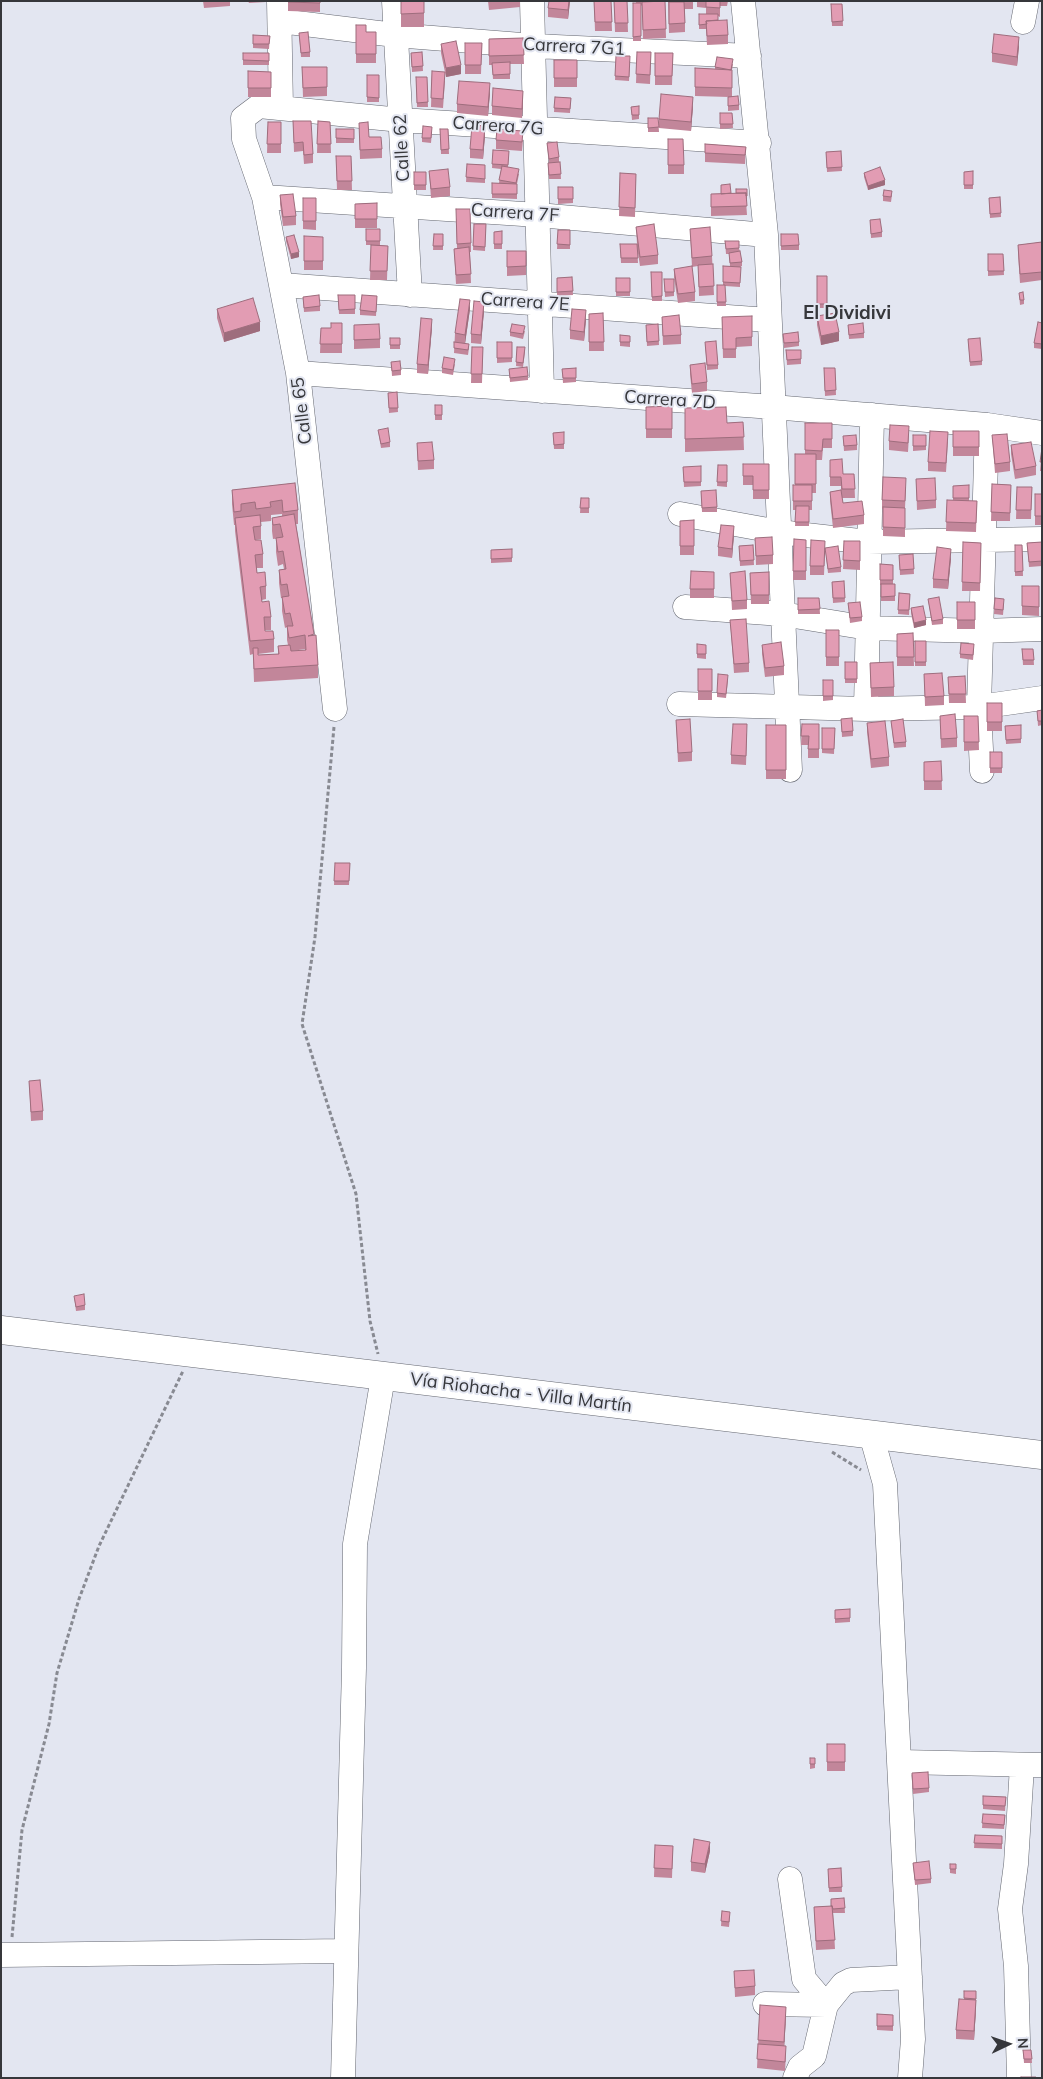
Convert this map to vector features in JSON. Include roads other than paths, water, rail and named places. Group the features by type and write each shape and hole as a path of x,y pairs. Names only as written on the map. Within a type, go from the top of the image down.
{"main road":[{"name":"Vía Riohacha - Villa Martín","path":"1,1330 1042,1455"}],"street":[{"name":"Calle 62","path":"394,1 410,295"},
{"path":"532,1 542,391"},
{"path":"743,1 759,143 766,234 790,770"},
{"name":"Carrera 7G1","path":"280,11 395,35 534,46 749,56"},
{"path":"280,11 281,107"},
{"name":"Carrera 7G","path":"243,118 259,106 281,107 400,120 759,143"},
{"name":"Calle 65","path":"243,118 244,139 264,197 298,373 335,709"},
{"name":"Carrera 7F","path":"264,197 405,205 766,234"},
{"name":"Carrera 7E","path":"281,285 769,320"},
{"name":"Carrera 7D","path":"298,373 773,407 986,426 1042,433"},
{"path":"866,709 872,415"},
{"path":"982,770 980,707 986,426"},
{"path":"680,514 780,532 868,542 1042,539"},
{"path":"684,607 782,614 868,628 982,631 1042,629"},
{"path":"679,704 866,709 980,707 1042,698"},
{"path":"343,2078 354,1668 354,1544 383,1376"},
{"path":"871,1434 885,1484 913,2039 910,2078"},
{"path":"900,1762 1032,1766 1010,1909 1016,1966 1019,2078"},
{"path":"790,1879 804,1979 826,2005"},
{"path":"6,1955 346,1952"},
{"path":"794,2078 800,2067 814,2056 826,2005 843,1984 851,1980 910,1977"},
{"path":"765,2004 826,2005"}],"district":[{"name":"El Dividivi","path":"847,313"}]}
